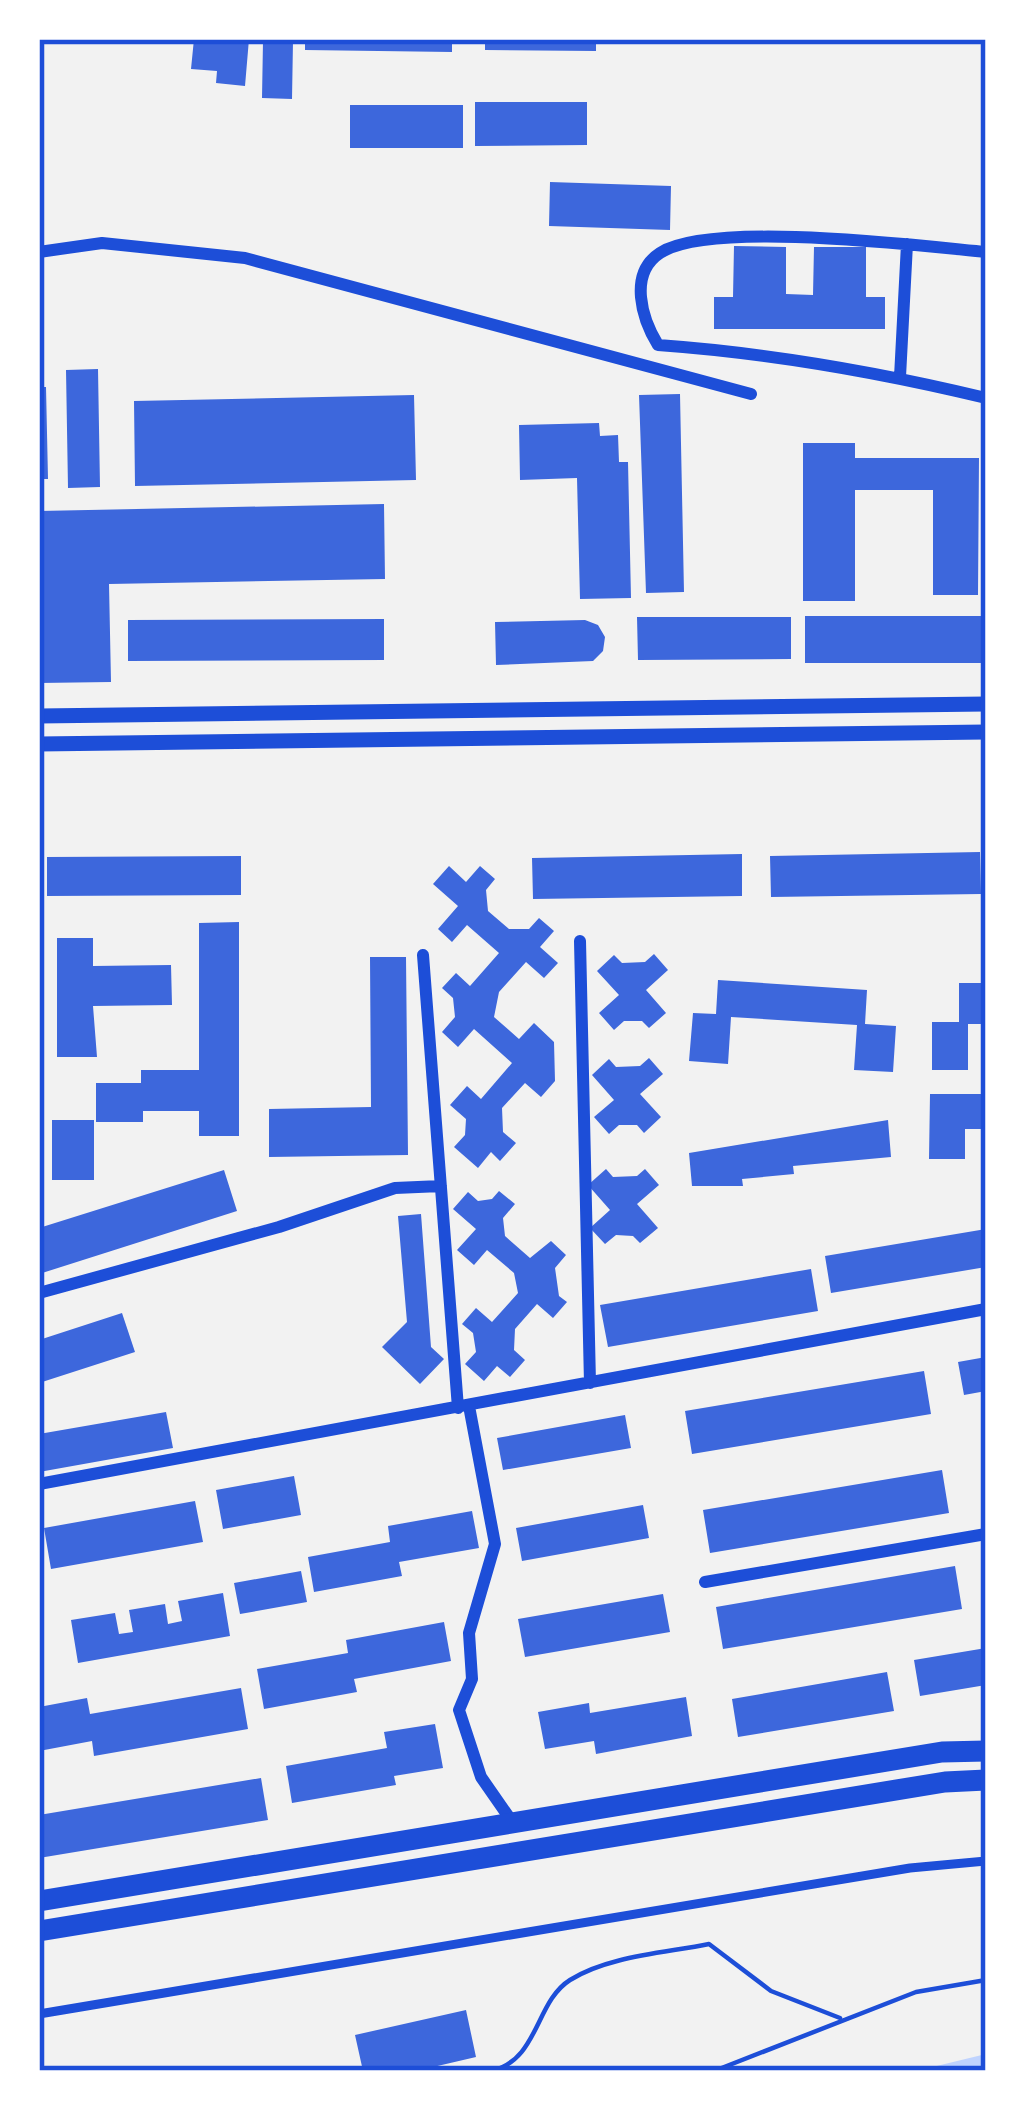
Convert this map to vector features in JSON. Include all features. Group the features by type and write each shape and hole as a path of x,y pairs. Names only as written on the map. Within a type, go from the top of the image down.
{"highway":[{"path":"39,1901 942,1752 986,1751"},
{"path":"39,1931 945,1782 986,1780"}],"street":[{"path":"986,252 907,244 710,238 659,253 640,281 644,323 658,345 737,351 900,377 986,398"},
{"path":"39,252 102,243 245,258 751,394"},
{"path":"900,377 907,244"},
{"path":"39,716 986,704"},
{"path":"39,744 986,732"},
{"path":"580,941 590,1383"},
{"path":"423,955 463,1407 495,1544 469,1633 472,1678 459,1710 481,1777 513,1823"},
{"path":"39,1293 279,1227 395,1188 441,1186"},
{"path":"39,1484 986,1309"},
{"path":"705,1582 986,1534"},
{"path":"39,2014 910,1868 986,1861"}],"path":[{"path":"491,2071 521,2055 565,1982 599,1968 709,1944 771,1991 840,2018"},
{"path":"714,2071 916,1992 986,1980"}],"water":[{"path":"986,2054 986,2071 916,2071"}],"building":[{"path":"194,39 249,39 245,86 216,83 217,71 191,69"},
{"path":"305,39 452,39 452,52 305,50"},
{"path":"485,39 596,39 596,51 485,50"},
{"path":"263,41 293,41 292,99 262,98"},
{"path":"475,102 587,102 587,145 475,146"},
{"path":"350,105 463,105 463,148 350,148"},
{"path":"550,182 671,186 670,230 549,226"},
{"path":"734,246 786,247 786,294 813,295 814,247 866,247 866,297 885,297 885,329 714,329 714,297 733,297"},
{"path":"98,369 100,487 68,488 66,370"},
{"path":"39,387 46,387 48,479 39,479"},
{"path":"680,394 684,592 646,593 639,395"},
{"path":"414,395 416,480 135,486 134,401"},
{"path":"599,423 600,436 618,435 619,462 628,462 631,598 580,599 577,478 520,480 519,425"},
{"path":"803,443 855,443 855,458 979,458 978,595 933,595 933,490 855,490 855,601 803,601"},
{"path":"384,504 385,579 109,584 111,682 39,683 39,511"},
{"path":"805,616 982,616 981,663 805,663"},
{"path":"637,617 791,617 791,659 638,660"},
{"path":"384,619 384,660 128,661 128,620"},
{"path":"585,620 598,625 605,637 603,651 593,661 496,665 495,622"},
{"path":"980,852 981,894 771,897 770,856"},
{"path":"742,854 742,896 533,899 532,858"},
{"path":"241,856 241,895 47,896 47,857"},
{"path":"449,866 466,882 480,866 495,879 486,890 488,911 509,929 529,929 539,918 554,931 540,947 558,963 544,978 526,962 499,992 494,1017 519,1039 534,1023 554,1042 555,1081 541,1097 525,1083 502,1108 503,1132 516,1143 500,1161 491,1152 478,1168 454,1147 465,1135 466,1119 450,1105 467,1086 481,1099 512,1063 474,1029 458,1047 442,1032 455,1017 453,998 442,988 456,973 470,986 499,953 467,925 452,942 438,929 458,906 433,884"},
{"path":"239,922 239,1136 199,1136 199,1111 143,1111 143,1122 96,1122 96,1083 141,1083 141,1070 199,1070 199,923"},
{"path":"57,938 93,938 93,966 171,965 172,1005 93,1006 97,1057 57,1057"},
{"path":"654,954 668,970 646,990 666,1013 649,1028 642,1021 624,1021 614,1030 599,1013 619,995 597,971 614,955 622,963 645,962"},
{"path":"370,957 406,957 408,1155 269,1157 269,1109 371,1107"},
{"path":"718,980 867,990 865,1024 896,1026 893,1072 854,1070 857,1025 731,1017 728,1064 689,1061 693,1013 716,1014"},
{"path":"959,983 986,983 986,1024 968,1024 968,1070 932,1070 932,1022 959,1022"},
{"path":"649,1058 663,1074 640,1094 661,1117 644,1133 637,1125 619,1125 609,1134 594,1117 614,1100 592,1075 609,1059 616,1067 640,1066"},
{"path":"930,1094 986,1094 986,1129 965,1129 965,1159 929,1159"},
{"path":"52,1120 94,1120 94,1180 52,1180"},
{"path":"888,1120 891,1157 793,1166 794,1174 742,1179 743,1186 692,1186 689,1153"},
{"path":"606,1169 613,1177 637,1176 645,1169 659,1185 637,1204 658,1228 640,1243 633,1236 616,1235 605,1244 590,1228 610,1210 588,1185"},
{"path":"224,1170 237,1211 39,1274 39,1228"},
{"path":"499,1191 515,1204 503,1218 505,1236 530,1258 551,1241 566,1255 555,1268 559,1296 567,1302 553,1318 537,1304 515,1329 514,1350 525,1360 510,1377 497,1366 484,1381 465,1364 476,1352 473,1333 462,1324 476,1308 492,1322 518,1293 514,1273 487,1250 474,1265 457,1250 476,1229 453,1209 468,1192 478,1201 492,1199"},
{"path":"421,1214 431,1347 444,1359 420,1384 382,1347 407,1322 398,1216"},
{"path":"986,1229 986,1267 831,1293 825,1256"},
{"path":"811,1269 818,1311 608,1347 600,1305"},
{"path":"122,1313 135,1352 39,1383 39,1340"},
{"path":"986,1357 986,1391 964,1395 958,1362"},
{"path":"924,1371 931,1414 692,1454 685,1411"},
{"path":"166,1412 173,1448 39,1472 39,1434"},
{"path":"625,1415 631,1448 503,1470 497,1438"},
{"path":"942,1470 949,1513 710,1553 703,1510"},
{"path":"294,1476 301,1515 223,1529 216,1490"},
{"path":"195,1501 203,1542 51,1569 44,1528"},
{"path":"643,1505 649,1538 522,1561 516,1528"},
{"path":"472,1511 479,1548 399,1562 402,1576 314,1592 308,1557 390,1542 388,1526"},
{"path":"955,1566 962,1609 723,1649 716,1607"},
{"path":"301,1571 307,1602 240,1614 234,1583"},
{"path":"223,1593 230,1636 78,1663 71,1620 115,1613 119,1634 133,1632 129,1610 165,1604 168,1624 182,1621 178,1601"},
{"path":"663,1594 670,1632 525,1657 518,1619"},
{"path":"444,1622 451,1661 354,1679 357,1692 264,1709 257,1669 348,1653 346,1640"},
{"path":"986,1648 986,1685 920,1696 914,1660"},
{"path":"887,1672 894,1711 738,1737 732,1699"},
{"path":"241,1688 248,1729 94,1756 92,1741 39,1751 39,1707 87,1698 90,1714"},
{"path":"686,1697 692,1736 596,1754 594,1741 545,1749 538,1712 589,1703 590,1713"},
{"path":"435,1724 443,1768 394,1776 396,1785 292,1803 286,1766 387,1748 384,1732"},
{"path":"261,1778 268,1820 39,1858 39,1815"},
{"path":"466,2010 476,2057 416,2071 363,2071 355,2035"}]}
